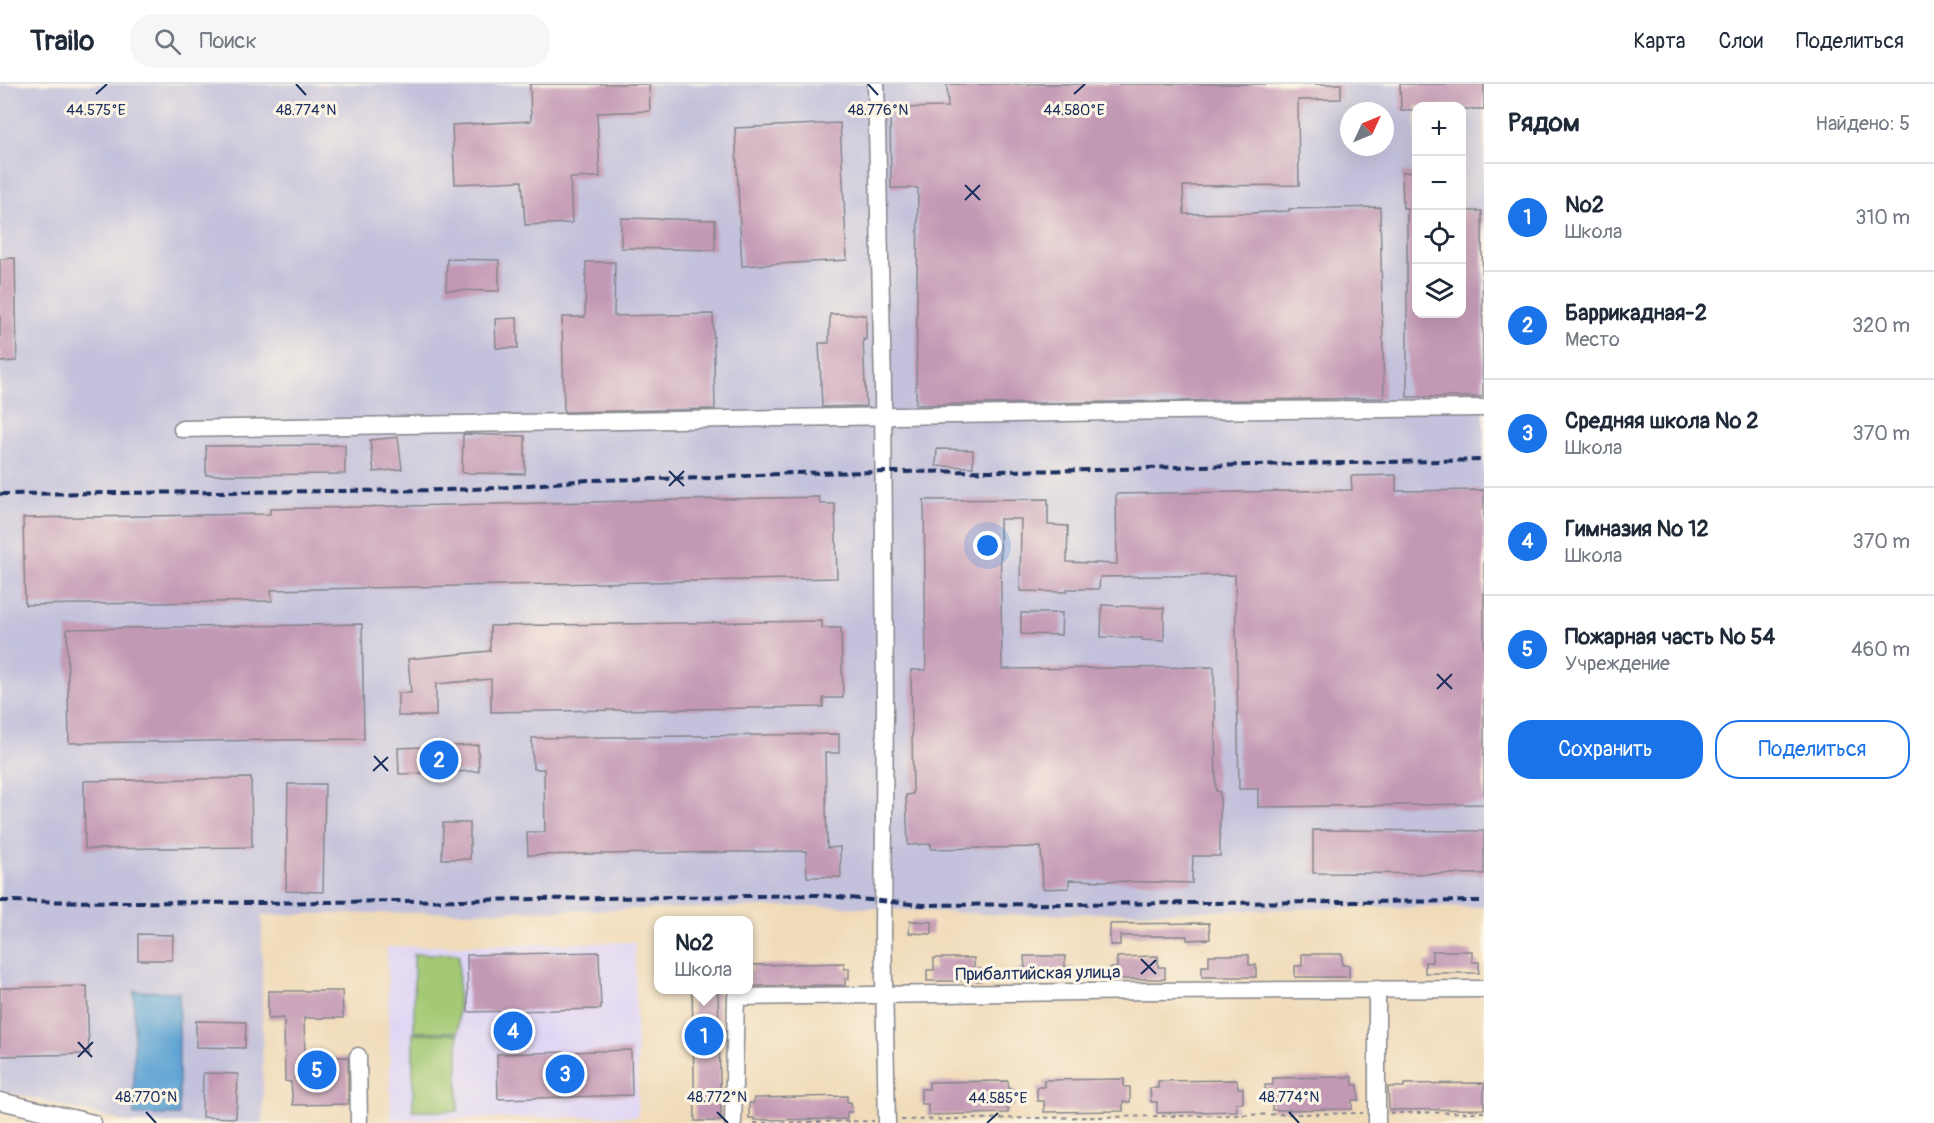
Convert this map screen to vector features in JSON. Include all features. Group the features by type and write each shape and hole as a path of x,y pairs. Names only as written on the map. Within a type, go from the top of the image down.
{"street":[{"path":"876,84 884,417 883,931 886,995 886,1122"},
{"path":"182,429 1172,411 1484,408"},
{"path":"1377,989 1377,1118"},
{"name":"Прибалтийская улица","path":"733,1123 736,998 1484,989"},
{"path":"358,1056 359,1123"},
{"path":"0,1101 93,1123"}],"path":[{"path":"754,1123 1184,1116 1377,1118 1484,1112"},
{"path":"1184,1116 1185,1123"}],"shaded area":[{"path":"0,84 1484,84 1484,907 1003,915 832,906 262,915 263,1123 131,1123 0,1090"},
{"path":"635,942 638,1116 391,1120 387,947"}],"green space":[{"path":"414,954 459,954 458,1032 414,1032"},
{"path":"413,1033 458,1034 458,1111 413,1111"}],"water":[{"path":"134,991 179,992 179,1115 134,1115"}],"building":[{"path":"530,84 649,84 650,111 597,113 600,177 570,178 572,223 525,225 522,181 455,184 452,125 531,121"},
{"path":"947,84 1341,84 1341,99 1298,100 1299,185 1183,186 1184,214 1380,207 1384,398 916,405 918,188 891,188 890,108 948,107"},
{"path":"1400,84 1484,84 1484,109 1466,109 1466,102 1412,102 1412,110 1401,110"},
{"path":"840,123 847,260 742,266 735,128"},
{"path":"1402,172 1412,172 1412,318 1466,318 1466,211 1482,211 1483,397 1407,397 1407,208 1403,208"},
{"path":"621,218 715,220 715,250 621,248"},
{"path":"15,258 17,361 0,362 0,259"},
{"path":"447,259 499,260 499,291 446,290"},
{"path":"586,262 615,262 614,316 713,314 715,409 564,412 562,317 585,317"},
{"path":"830,314 866,315 866,340 863,339 866,406 822,407 819,343 829,343"},
{"path":"517,318 518,348 496,348 495,319"},
{"path":"463,434 525,436 525,474 462,473"},
{"path":"398,437 402,469 374,472 370,440"},
{"path":"345,445 345,474 206,475 206,446"},
{"path":"937,449 973,450 973,467 936,466"},
{"path":"1396,475 1396,491 1484,490 1484,804 1258,807 1258,789 1239,789 1235,575 1100,577 1099,589 1067,589 1067,592 1020,591 1021,519 1000,519 1002,669 1214,667 1216,791 1220,792 1220,856 1193,856 1192,883 1069,880 1069,888 1043,889 1041,847 931,849 931,844 908,845 906,795 913,794 911,670 926,670 924,500 1048,499 1048,525 1068,526 1067,562 1117,564 1116,494 1352,490 1351,476"},
{"path":"819,497 820,504 835,504 837,578 271,590 272,601 25,605 23,518 270,514 270,509"},
{"path":"1102,605 1164,608 1164,641 1101,637"},
{"path":"1021,613 1062,613 1061,635 1021,634"},
{"path":"822,621 822,628 841,628 843,698 823,698 823,707 491,712 491,679 436,684 436,716 398,716 398,693 411,693 408,659 490,651 490,626"},
{"path":"362,624 364,739 69,743 67,629"},
{"path":"839,734 839,753 825,753 827,848 840,847 841,877 807,877 806,851 528,855 527,832 545,832 544,769 533,769 532,738"},
{"path":"478,745 479,771 399,774 398,748"},
{"path":"251,778 252,847 85,849 84,781"},
{"path":"288,784 325,784 323,892 286,891"},
{"path":"443,823 470,823 470,859 442,859"},
{"path":"1313,830 1484,831 1484,874 1313,873"},
{"path":"910,921 932,922 932,934 909,933"},
{"path":"1209,923 1210,939 1187,940 1187,936 1120,936 1120,945 1110,945 1110,924"},
{"path":"138,934 173,935 172,960 138,960"},
{"path":"1432,951 1472,951 1472,962 1479,962 1479,973 1425,973 1425,962 1432,962"},
{"path":"599,952 601,1009 468,1012 467,955"},
{"path":"1302,954 1342,954 1342,965 1349,965 1349,977 1295,977 1295,966 1302,966"},
{"path":"1209,955 1249,955 1249,965 1256,965 1256,977 1202,977 1202,966 1209,966"},
{"path":"1024,956 1065,956 1065,967 1072,967 1072,979 1018,979 1018,968 1025,968"},
{"path":"1158,956 1158,967 1165,967 1165,979 1111,979 1110,968 1117,968 1117,957"},
{"path":"934,958 974,958 974,969 981,969 981,981 927,981 927,970 934,970"},
{"path":"844,963 844,969 849,968 849,979 845,979 845,985 753,986 753,965"},
{"path":"87,986 89,1054 0,1056 0,988"},
{"path":"268,991 342,991 343,1018 304,1018 305,1058 348,1057 348,1104 293,1105 291,1082 285,1081 284,1018 268,1019"},
{"path":"692,994 718,994 721,1121 695,1121"},
{"path":"196,1021 246,1022 245,1048 196,1047"},
{"path":"631,1050 632,1095 498,1099 497,1054"},
{"path":"203,1073 238,1074 236,1118 202,1117"},
{"path":"1352,1077 1353,1085 1358,1085 1359,1100 1352,1100 1352,1109 1272,1110 1272,1099 1266,1099 1265,1085 1273,1085 1273,1078"},
{"path":"1124,1079 1124,1087 1130,1087 1130,1102 1123,1102 1123,1111 1044,1112 1044,1101 1037,1101 1037,1087 1044,1087 1044,1080"},
{"path":"1237,1080 1238,1088 1243,1088 1243,1103 1236,1103 1237,1111 1157,1113 1157,1102 1151,1102 1150,1088 1158,1088 1158,1081"},
{"path":"1008,1081 1009,1089 1014,1089 1014,1104 1008,1105 1008,1113 928,1115 928,1104 921,1104 921,1089 929,1089 929,1082"},
{"path":"1484,1083 1484,1109 1389,1110 1388,1087 1404,1087 1404,1084"},
{"path":"847,1096 847,1102 851,1102 852,1112 847,1112 847,1119 754,1120 754,1118 749,1118 749,1103 754,1103 754,1098"}],"railway":[{"path":"0,494 447,490 588,480 714,478 792,473 1096,470 1484,460"},
{"path":"0,901 257,903 818,895 922,905 1484,901"}],"place":[{"name":"Баррикадная-2","path":"439,760"},
{"name":"Гимназия № 12","path":"513,1031"},
{"name":"№2","path":"704,1036"},
{"name":"Пожарная часть № 54","path":"317,1070"},
{"name":"Средняя школа № 2","path":"565,1074"}]}
